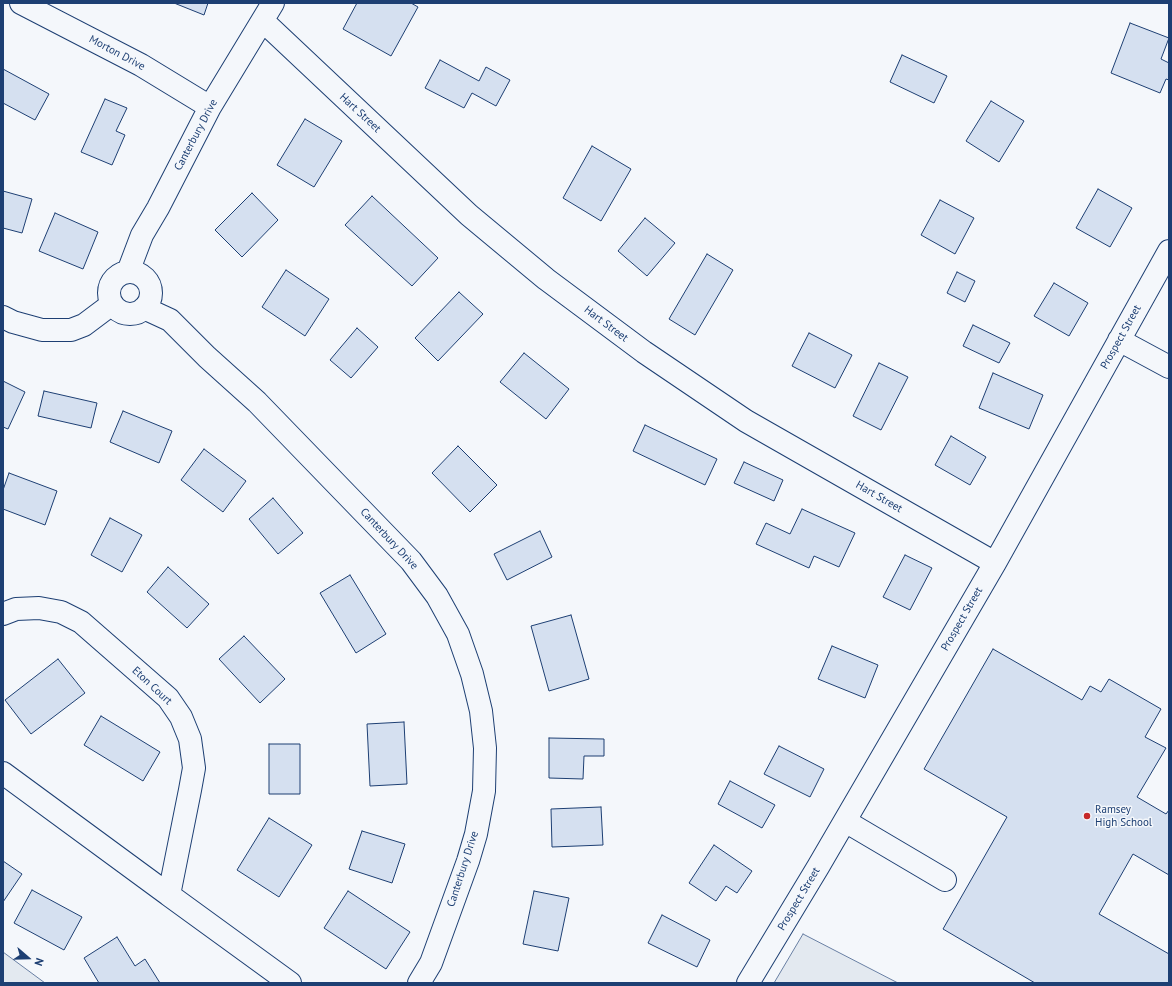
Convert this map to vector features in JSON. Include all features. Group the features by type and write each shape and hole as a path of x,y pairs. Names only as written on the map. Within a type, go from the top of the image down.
{"street":[{"name":"Morton Drive","path":"21,3 141,65 210,107"},
{"name":"Canterbury Drive","path":"128,272 142,235 158,208 210,107 268,12"},
{"name":"Hart Street","path":"268,12 469,215 546,279 644,352 746,421 995,563"},
{"name":"Prospect Street","path":"748,983 845,821 995,563 1169,251"},
{"path":"128,272 136,273 142,276 150,288 151,295 149,302 144,308 133,314 121,312 112,304 109,298 111,284 116,278 128,272"},
{"path":"3,317 13,322 42,330 71,330 84,325 112,304"},
{"name":"Canterbury Drive","path":"144,308 170,320 207,357 257,402 411,561 437,596 458,634 472,674 481,711 485,748 484,791 476,834 468,861 430,963 419,983"},
{"path":"1119,340 1169,367"},
{"name":"Eton Court","path":"3,614 16,610 39,608 61,612 81,622 168,698 181,717 190,740 194,768 169,895"},
{"path":"3,773 290,983"},
{"path":"845,821 945,880"}],"shaded area":[{"path":"803,934 898,983 774,983"},
{"path":"3,952 45,983 3,983"}],"building":[{"path":"174,3 208,3 204,15"},
{"path":"357,3 411,3 418,7 391,56 343,29"},
{"path":"1130,23 1169,38 1161,59 1169,63 1169,80 1166,79 1160,93 1111,73"},
{"path":"902,55 947,76 934,103 890,82"},
{"path":"440,60 479,81 486,67 510,80 496,106 472,93 464,108 425,88"},
{"path":"3,69 49,94 35,120 3,103"},
{"path":"105,99 127,108 116,131 125,135 112,165 81,152"},
{"path":"991,101 1024,121 999,162 966,141"},
{"path":"305,119 342,141 314,187 277,165"},
{"path":"592,146 631,169 601,221 563,198"},
{"path":"1098,189 1132,208 1110,247 1076,228"},
{"path":"3,191 32,199 22,233 3,228"},
{"path":"252,193 278,220 242,257 215,230"},
{"path":"372,196 438,258 412,286 345,225"},
{"path":"940,200 974,218 955,254 921,235"},
{"path":"55,213 98,232 83,269 39,251"},
{"path":"645,218 675,243 647,276 618,251"},
{"path":"707,254 733,270 695,335 669,319"},
{"path":"286,270 329,299 305,336 262,307"},
{"path":"957,272 975,281 965,302 947,293"},
{"path":"1054,283 1088,303 1069,336 1034,316"},
{"path":"459,292 483,314 438,361 415,338"},
{"path":"973,325 1010,343 999,363 963,346"},
{"path":"357,328 378,347 351,378 330,360"},
{"path":"809,333 852,355 835,388 792,366"},
{"path":"524,353 569,389 546,419 500,382"},
{"path":"879,363 908,377 881,430 853,416"},
{"path":"993,373 1043,395 1029,429 979,408"},
{"path":"3,381 25,392 8,429 3,427"},
{"path":"44,391 97,403 91,428 38,416"},
{"path":"123,411 172,431 159,463 110,442"},
{"path":"645,425 717,459 705,485 633,451"},
{"path":"951,436 986,457 970,485 935,465"},
{"path":"458,446 497,485 470,512 432,473"},
{"path":"204,449 246,481 223,512 181,480"},
{"path":"744,462 783,480 774,501 734,483"},
{"path":"9,473 57,491 45,525 3,509 3,490"},
{"path":"273,498 303,533 278,554 249,519"},
{"path":"802,509 855,533 839,567 814,556 809,568 756,544 766,523 790,534"},
{"path":"110,518 142,535 122,572 91,555"},
{"path":"540,531 552,557 507,580 494,554"},
{"path":"905,555 932,568 910,610 883,597"},
{"path":"168,567 209,604 187,628 147,592"},
{"path":"350,575 386,634 356,653 320,593"},
{"path":"571,615 589,679 549,691 531,626"},
{"path":"244,636 285,679 260,703 219,659"},
{"path":"832,646 878,665 865,698 818,679"},
{"name":"Ramsey High School","path":"993,649 1082,700 1090,686 1101,692 1109,679 1161,709 1145,737 1166,748 1137,797 1166,814 1169,810 1169,875 1133,854 1099,914 1169,954 1169,983 1035,983 943,929 1007,817 924,769"},
{"path":"58,659 85,693 31,734 5,700"},
{"path":"101,716 160,752 143,781 84,745"},
{"path":"404,722 407,784 370,786 367,724"},
{"path":"549,738 604,739 604,756 584,756 583,779 549,778"},
{"path":"269,744 300,744 300,794 269,794"},
{"path":"779,746 824,769 810,797 764,774"},
{"path":"730,781 775,805 762,828 718,804"},
{"path":"601,807 603,845 552,847 551,809"},
{"path":"269,818 312,845 279,897 237,870"},
{"path":"362,831 405,844 392,883 349,869"},
{"path":"714,845 752,871 737,893 726,886 716,901 689,883"},
{"path":"3,861 22,874 3,902"},
{"path":"32,890 82,917 64,950 14,923"},
{"path":"348,891 410,932 386,969 324,928"},
{"path":"534,891 569,898 558,951 523,944"},
{"path":"662,915 710,940 697,967 648,943"},
{"path":"117,937 135,966 145,959 160,983 99,983 84,958"}],"place":[{"name":"Ramsey High School","path":"1087,816"}]}
